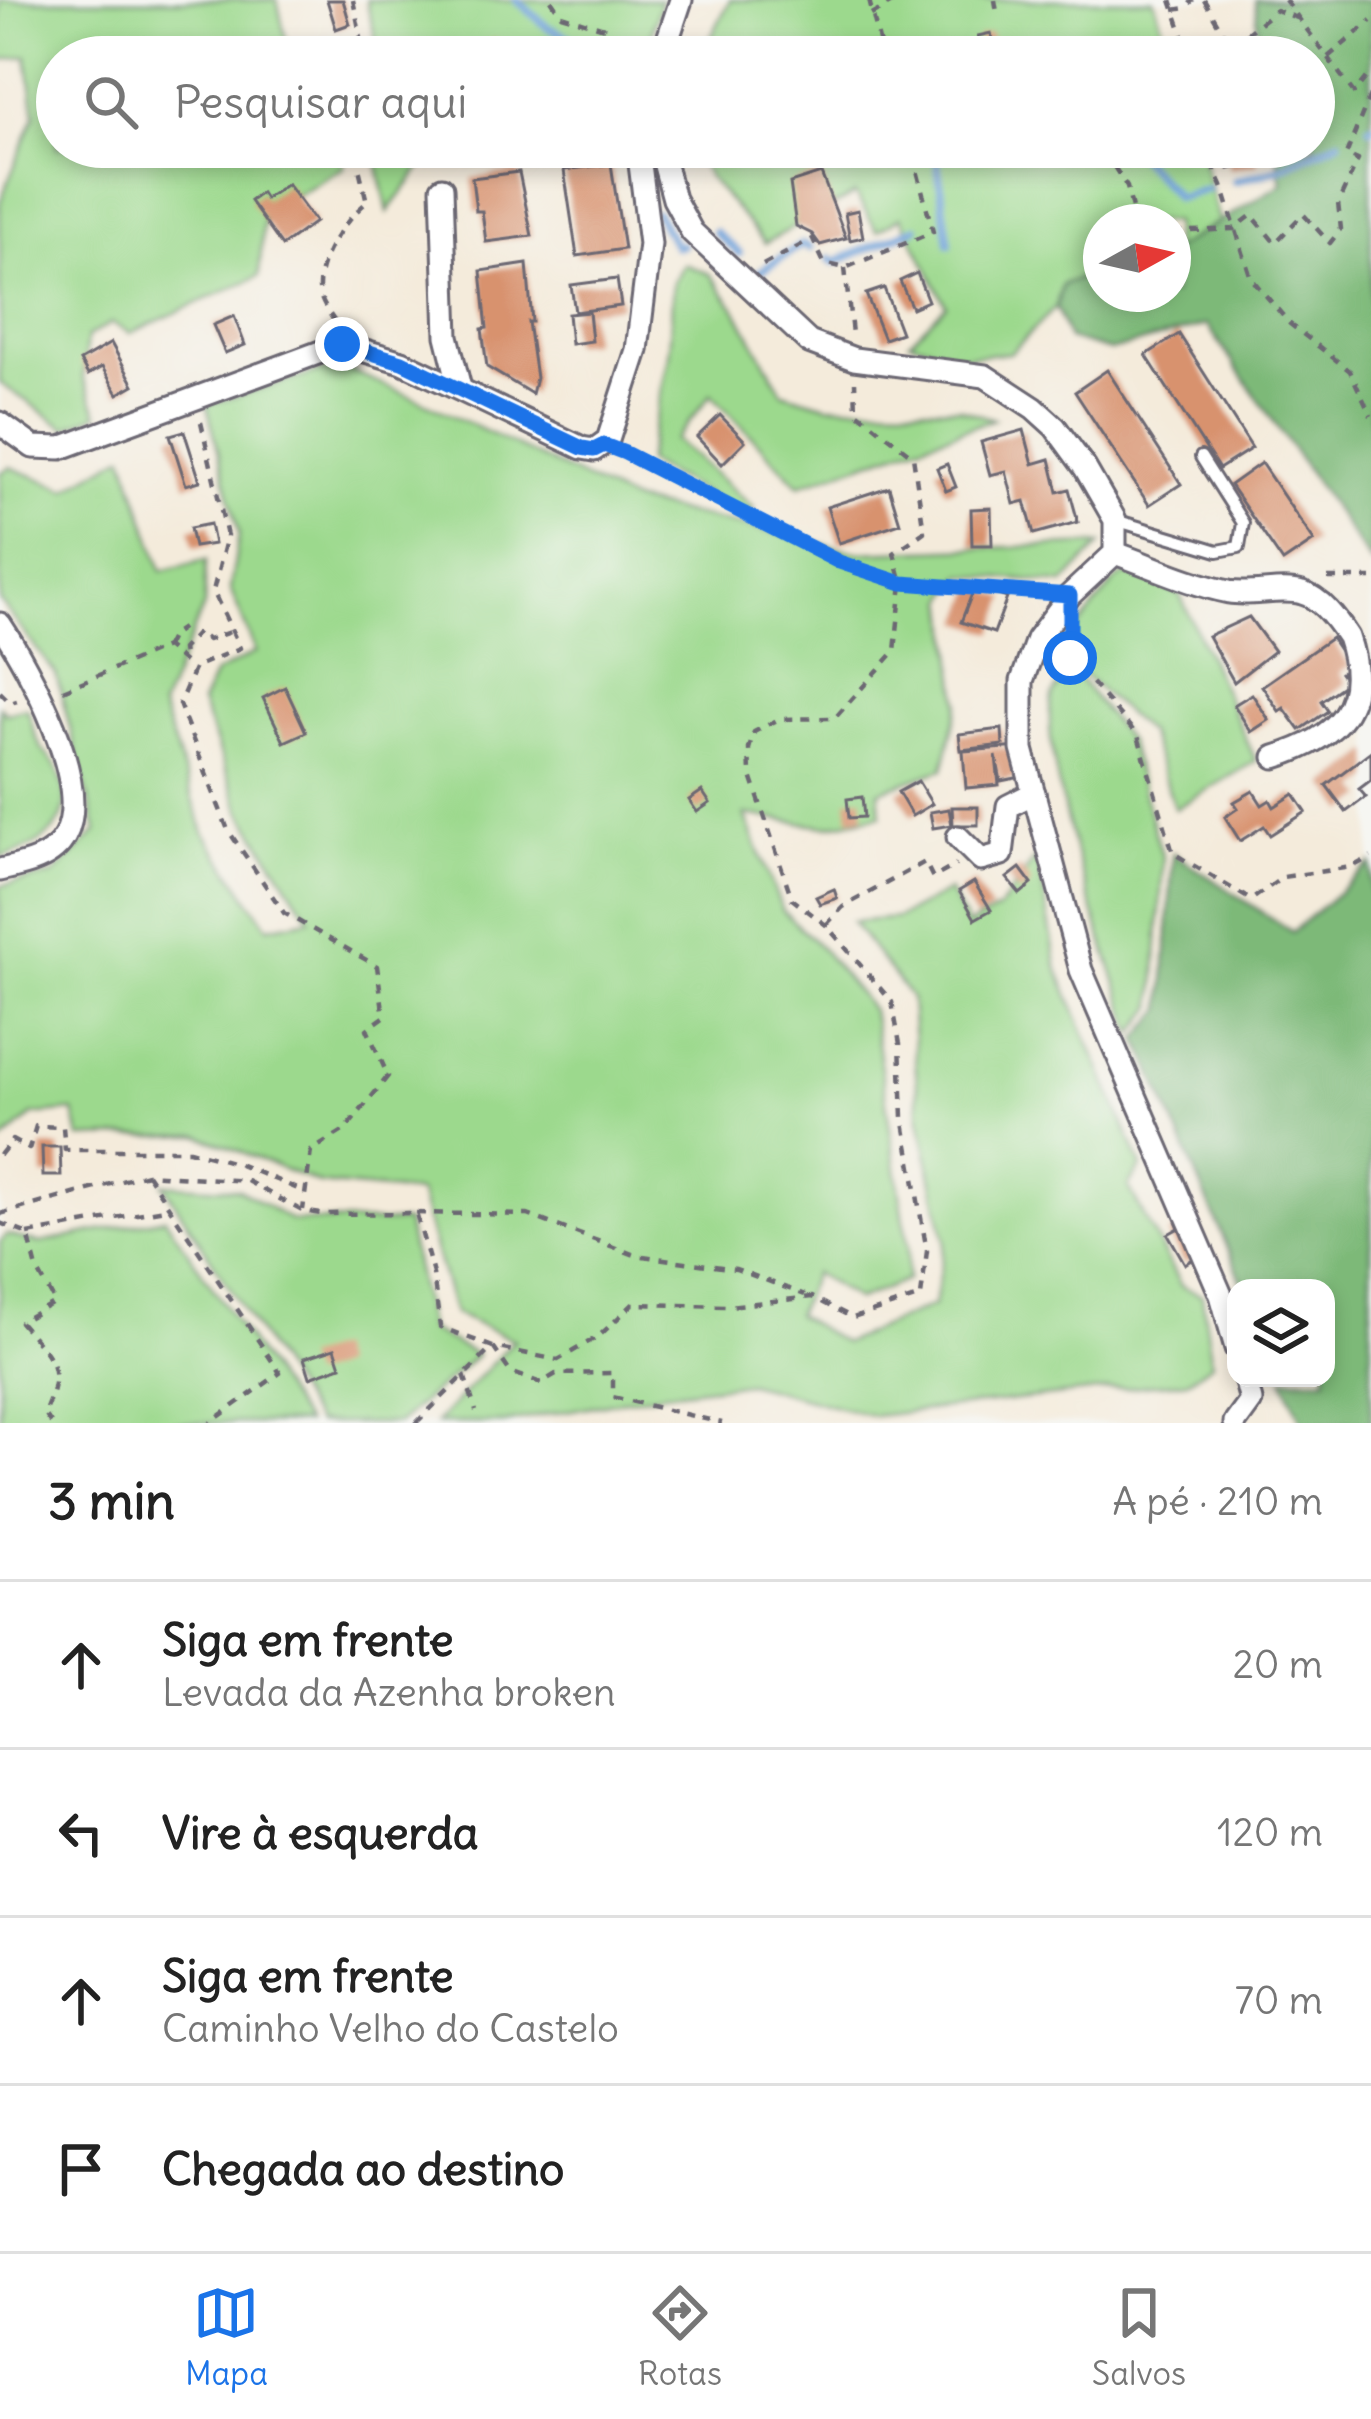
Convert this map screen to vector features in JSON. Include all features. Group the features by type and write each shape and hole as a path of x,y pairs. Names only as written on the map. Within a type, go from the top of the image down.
{"street":[{"path":"669,36 681,0"},
{"path":"0,423 33,446 52,450 342,344 402,362 594,450 604,445 637,350 650,244 640,168"},
{"path":"666,168 674,200 692,232 809,342 854,359 971,373 1011,391 1055,427 1115,520 1115,553 1070,595 1037,639 1022,681 1022,749 1081,970 1227,1316"},
{"path":"442,188 447,336 460,388"},
{"path":"1115,553 1226,591 1256,595 1297,591 1308,595 1340,625 1366,674 1366,691 1348,719 1296,751 1275,758"},
{"path":"0,624 26,662 68,773 70,823 55,849 0,870"},
{"path":"958,838 981,860 1002,854 1008,806 1034,793"},
{"path":"1235,1423 1251,1401 1247,1387"}],"lane":[{"path":"1115,520 1218,550 1239,547 1243,523 1201,457"}],"path":[{"path":"353,0 361,36"},
{"path":"550,0 561,15 604,28 608,36"},
{"path":"868,0 877,36"},
{"path":"871,15 897,0"},
{"path":"994,0 997,12"},
{"path":"1171,0 1184,34"},
{"path":"1174,10 1186,8 1193,0"},
{"path":"1204,0 1226,36"},
{"path":"1285,0 1312,36"},
{"path":"1242,36 1276,10 1300,20"},
{"path":"1335,51 1371,21"},
{"path":"1335,67 1354,93 1369,74"},
{"path":"1191,231 1234,229 1252,215 1276,243 1303,214 1330,243 1341,229 1338,203 1358,160 1346,155 1371,92 1369,74"},
{"path":"342,344 341,330 318,292 336,238 367,202 359,168"},
{"path":"754,270 814,239 824,263 845,268 933,232 916,168"},
{"path":"1115,168 1131,204"},
{"path":"1214,168 1251,278 1290,324 1350,371 1371,416"},
{"path":"0,1214 147,1174 247,1181 302,1211 528,1215 635,1255 736,1269 853,1318 922,1296 927,1251 903,1117 900,1044 892,1002 826,925 792,899 753,784 749,749 754,733 778,719 835,718 895,651 902,583 895,554 924,532 913,456 856,411 845,268"},
{"path":"196,399 227,536 213,591 240,648 195,667 179,704 228,830 284,913 377,966 384,1017 367,1029 388,1076 346,1130 311,1151 302,1211"},
{"path":"604,445 839,562 902,583 1070,595"},
{"path":"1308,595 1317,579 1371,578"},
{"path":"40,695 67,689 166,647 182,628"},
{"path":"166,647 184,662 182,649 198,632 208,640 232,632"},
{"path":"1070,637 1070,658 1138,736 1173,854 1251,900 1283,877 1352,867 1371,857"},
{"path":"826,925 843,907 925,862 933,878 958,864 958,838"},
{"path":"0,1155 12,1140 29,1149 36,1126 63,1127 65,1150 189,1150 305,1192"},
{"path":"147,1174 280,1373 210,1423"},
{"path":"1,1226 28,1234 170,1208"},
{"path":"416,1213 433,1274 440,1327 493,1347 558,1360 599,1336 633,1304 728,1306 812,1297"},
{"path":"28,1234 37,1269 55,1302 20,1322 53,1361 57,1386 44,1413 51,1423"},
{"path":"416,1423 493,1347"},
{"path":"493,1347 510,1372 541,1383 556,1373 613,1373 614,1397 722,1423"},
{"path":"464,1375 476,1411"}],"green space":[{"path":"0,0 277,0 285,36 36,36 36,168 342,168 264,214 259,276 130,333 111,323 87,337 83,377 98,414 66,428 0,383 0,202 35,115 27,56 0,60"},
{"path":"366,0 661,0 651,36 375,36"},
{"path":"730,0 1154,0 1165,36 712,36"},
{"path":"1255,0 1371,0 1371,563 1207,325 1110,351 1068,339 1056,307 1062,285 1083,277 1083,312 1191,312 1191,239 1282,184 1279,168 1335,168 1335,36 1259,36"},
{"path":"379,168 421,168 388,212"},
{"path":"704,168 1205,168 1219,221 1191,239 1191,204 1083,204 1083,277 1062,285 1056,307 1010,353 962,356 910,341 946,305 901,217 877,231 855,194 765,243"},
{"path":"684,264 710,274 737,311 782,392 827,405 958,408 994,419 799,485 711,394 675,440 754,508 745,515 646,462 669,356 673,282"},
{"path":"339,366 631,501 859,552 1101,544 1064,584 962,575 947,599 959,703 943,769 879,791 881,815 826,826 745,815 782,910 872,1010 908,1246 907,1280 857,1300 814,1273 796,1315 844,1343 934,1305 945,1241 919,1114 911,998 852,922 897,918 949,891 968,926 999,909 1037,856 1058,970 1142,1167 1128,1186 1181,1286 1202,1295 1212,1363 1187,1381 874,1416 748,1383 662,1393 503,1423 436,1423 514,1340 454,1314 419,1193 320,1184 199,1135 80,1138 74,1111 33,1115 0,1144 0,886 53,875 97,831 56,674 0,601 0,473 10,467 67,489 124,455 162,571 206,560 204,606 161,707 204,832 268,927 310,919 241,811 201,703 215,674 256,652 230,589 239,534 207,405"},
{"path":"1126,574 1180,595 1256,761 1175,809 1148,733 1058,652 1115,581"},
{"path":"1073,671 1128,741 1163,859 1154,1007 1134,1034 1078,859 1054,758 1050,719 1054,692"},
{"path":"0,707 6,713 27,708 38,741 57,769 65,803 62,817 44,838 0,857"},
{"path":"1173,853 1292,932 1371,864 1371,1423 1303,1423 1287,1387 1335,1387 1335,1279 1241,1279 1138,1039 1163,1009"},
{"path":"163,1184 239,1189 292,1221 406,1222 429,1330 477,1355 398,1423 316,1423"},
{"path":"165,1218 305,1423 0,1423 0,1242 7,1235 40,1243"}],"building":[{"path":"327,0 343,0 350,24 336,29"},
{"path":"612,168 624,249 577,256 564,170"},
{"path":"519,172 532,236 486,242 472,178"},
{"path":"821,173 846,238 820,245 812,234 796,226 790,183"},
{"path":"287,184 315,222 282,246 250,201 261,193 265,199"},
{"path":"858,210 863,237 850,240 845,213"},
{"path":"527,264 536,378 532,394 487,367 482,329 487,328 481,271"},
{"path":"917,273 928,301 912,308 900,281"},
{"path":"617,279 621,306 575,312 571,285"},
{"path":"884,288 901,333 884,339 866,294"},
{"path":"589,312 592,341 571,344 568,314"},
{"path":"234,316 245,345 225,353 213,325"},
{"path":"1179,334 1252,448 1219,469 1146,355"},
{"path":"111,343 134,385 118,394 102,367 88,375 80,361"},
{"path":"1107,370 1181,484 1149,505 1075,392"},
{"path":"720,415 745,441 722,464 697,437"},
{"path":"1024,430 1033,464 1050,459 1058,492 1069,489 1078,522 1034,534 1025,501 1014,504 1006,471 990,475 981,442"},
{"path":"184,431 200,481 186,485 170,435"},
{"path":"1261,463 1314,541 1283,562 1230,485"},
{"path":"947,464 956,487 946,491 937,468"},
{"path":"889,487 900,523 839,543 827,507"},
{"path":"991,508 992,545 972,545 971,509"},
{"path":"210,524 214,544 194,547 190,528"},
{"path":"975,586 1007,598 994,633 961,622"},
{"path":"1249,617 1274,651 1234,682 1208,636"},
{"path":"1331,638 1350,666 1340,673 1347,683 1321,701 1328,711 1300,730 1262,686"},
{"path":"285,687 306,732 284,742 263,698"},
{"path":"1252,694 1269,720 1251,732 1234,705"},
{"path":"1002,729 1003,745 961,750 959,734"},
{"path":"1021,747 1026,776 1001,781 996,756 999,785 966,788 963,751"},
{"path":"1371,751 1371,780 1359,789 1366,797 1346,812 1326,785"},
{"path":"918,781 932,804 912,816 898,792"},
{"path":"702,791 710,803 697,812 689,800"},
{"path":"1253,791 1262,805 1270,800 1274,807 1294,794 1306,812 1270,835 1264,826 1240,841 1225,817 1238,808 1234,802"},
{"path":"862,797 864,817 849,818 847,799"},
{"path":"952,807 978,807 978,825 953,825"},
{"path":"949,809 952,825 933,828 930,812"},
{"path":"1020,868 1032,884 1020,894 1007,878"},
{"path":"974,882 991,910 975,919 959,891"},
{"path":"834,889 837,898 820,904 816,897"},
{"path":"42,1147 60,1147 61,1176 43,1176"},
{"path":"1179,1228 1196,1257 1185,1264 1168,1234"},
{"path":"335,1348 341,1366 310,1377 304,1358"}],"waterway":[{"path":"517,0 547,27 566,36"},
{"path":"1335,143 1339,141"},
{"path":"938,168 949,244"},
{"path":"1150,168 1177,198 1207,189"},
{"path":"1235,181 1280,168"},
{"path":"656,213 676,247 682,245"},
{"path":"830,259 835,262 916,228"},
{"path":"715,232 739,253"},
{"path":"759,272 803,244 810,248"}],"route":[{"path":"342,344 402,362 582,448 594,450 604,445 625,453 839,562 902,583 1070,595 1070,658"}]}
